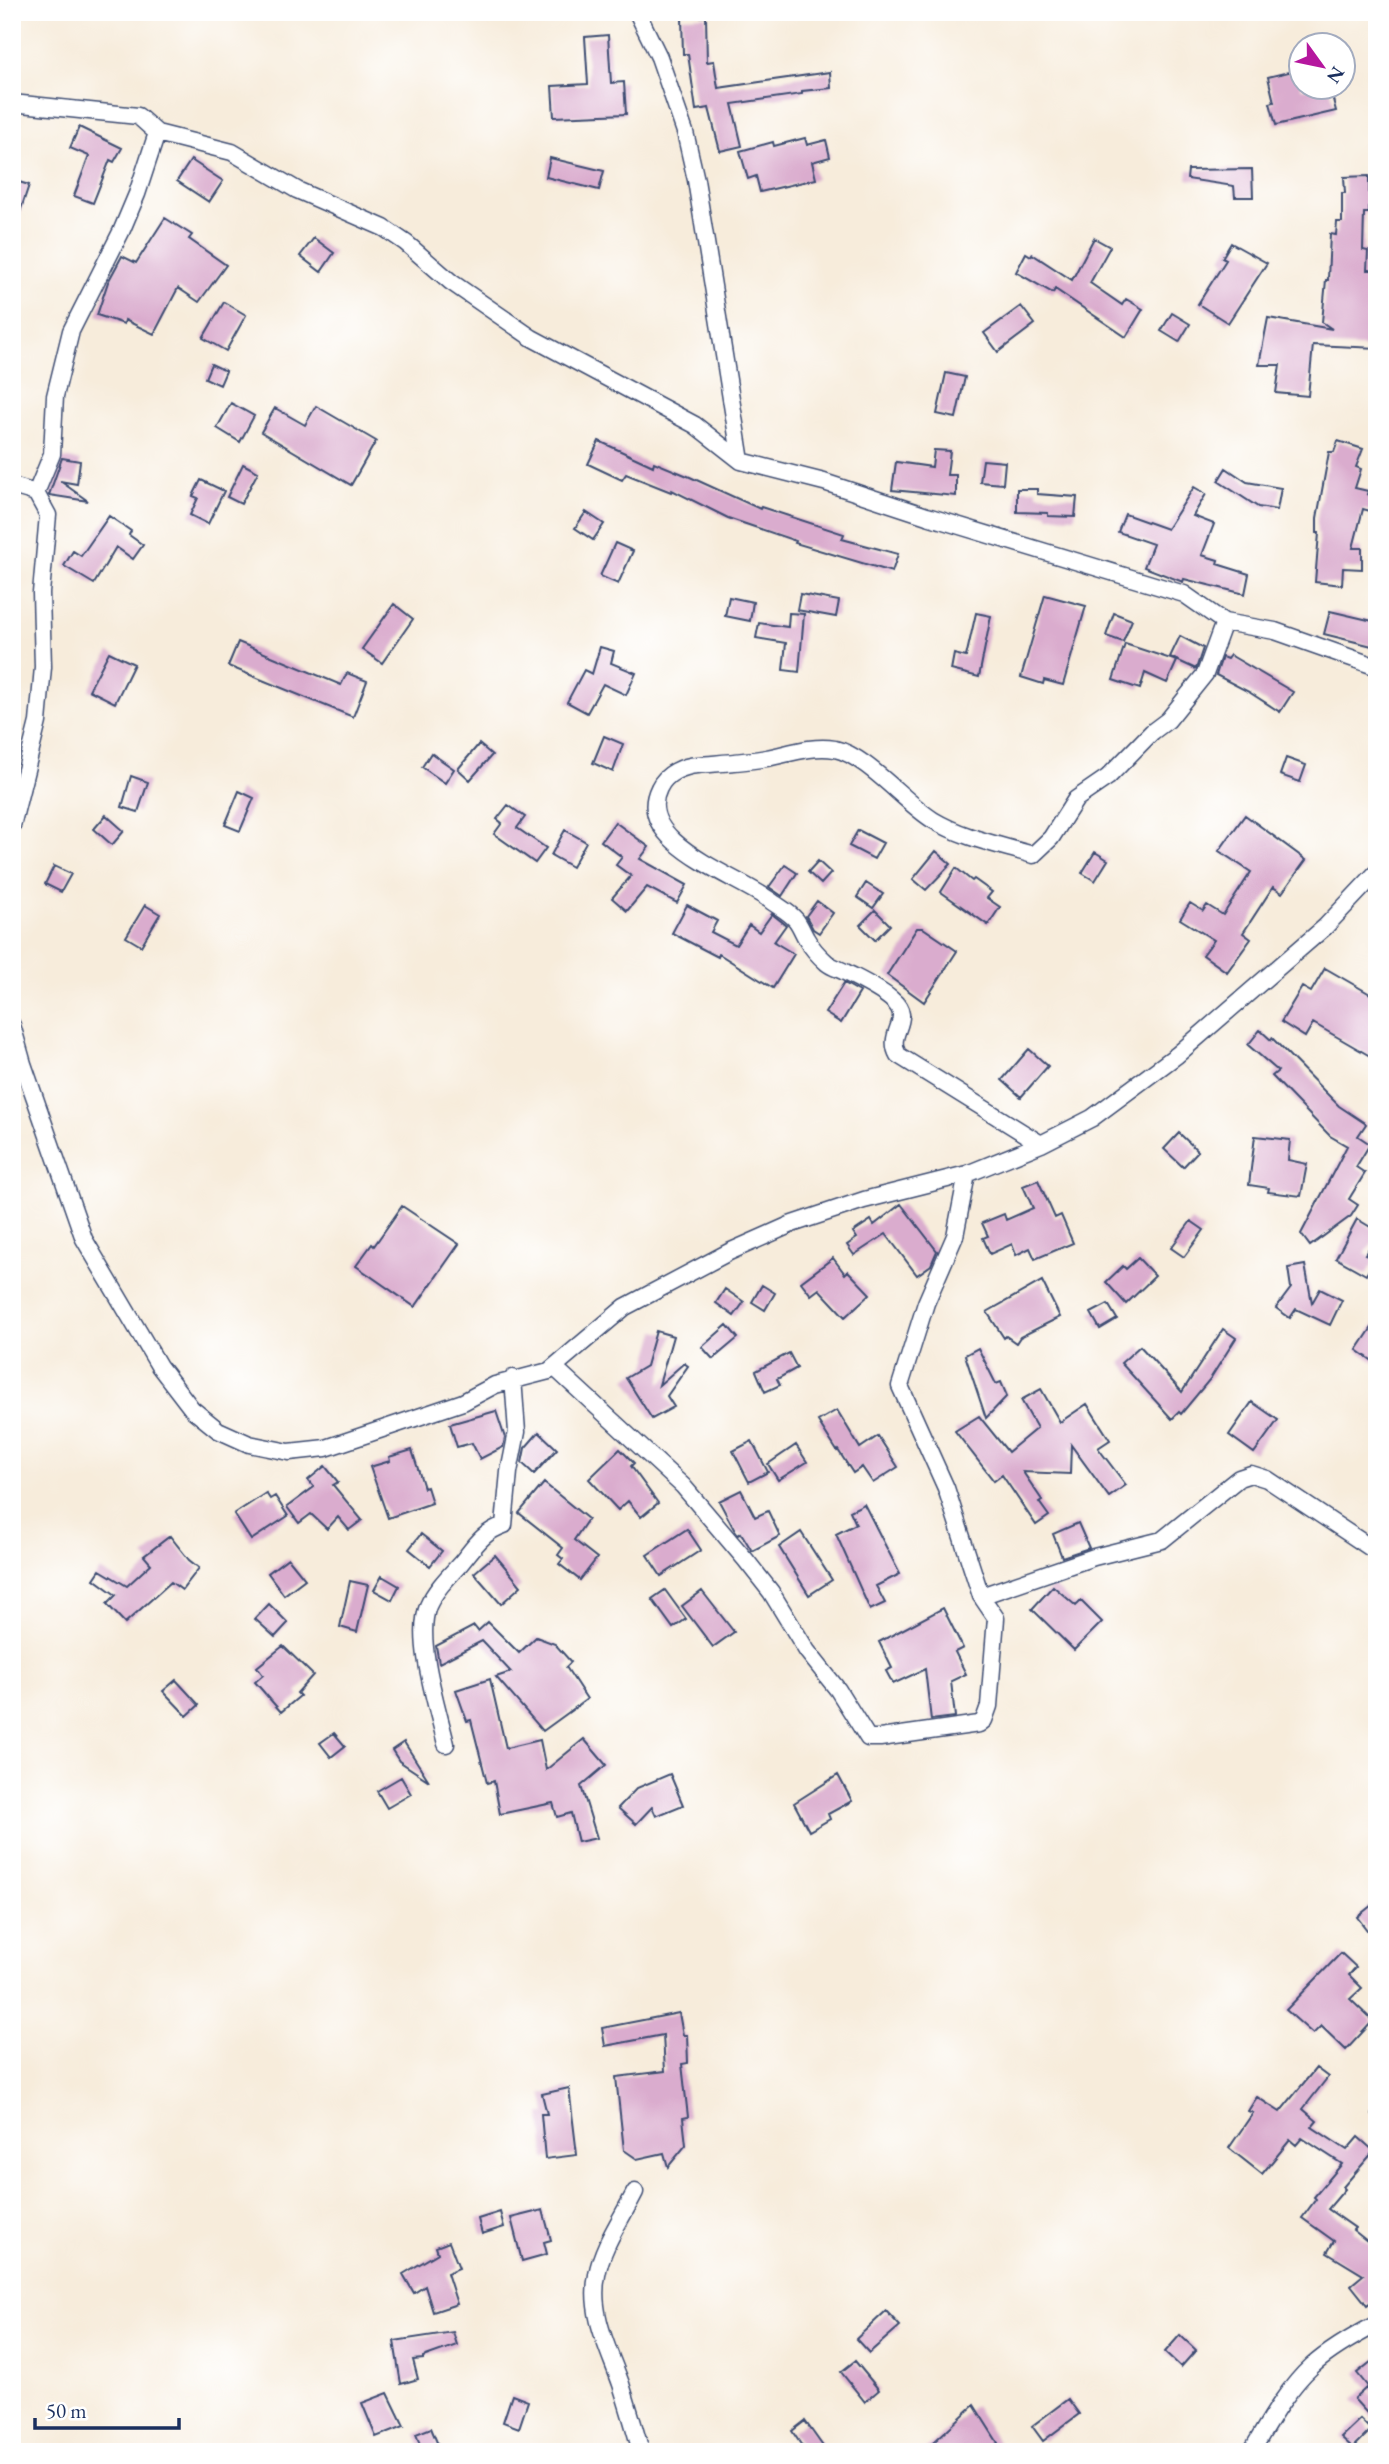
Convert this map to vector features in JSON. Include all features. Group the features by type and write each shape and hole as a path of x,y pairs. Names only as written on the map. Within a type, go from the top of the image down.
{"street":[{"path":"637,12 659,57 685,132 741,461"},
{"path":"12,103 138,116 157,133 232,152 298,190 384,228 406,243 459,289 532,338 695,425 741,461 824,482 1184,594 1224,622 1275,631 1377,667"},
{"path":"36,493 52,454 55,396 71,331 121,232 157,133"},
{"path":"12,486 36,493 48,515 41,593 43,667 38,722 12,826"},
{"path":"1041,1144 898,1055 894,1048 894,1039 902,1022 902,1012 891,998 828,964 808,942 796,920 755,889 691,855 668,836 657,816 654,797 662,782 678,769 692,765 764,758 813,748 838,750 861,763 946,827 1033,855 1051,838 1076,799 1108,777 1143,740 1168,720 1205,674 1224,622"},
{"path":"12,1025 84,1239 159,1366 192,1409 218,1430 249,1444 289,1452 326,1448 463,1402 495,1384 549,1371 625,1307 729,1252 792,1224 852,1204 967,1174 1041,1144 1092,1118 1177,1055 1325,927 1377,872"},
{"path":"554,1367 683,1486 759,1575 807,1651 838,1690 868,1738 970,1726 984,1720 989,1706 996,1618 981,1596 946,1488 900,1386 926,1303 955,1236 967,1174"},
{"path":"446,1744 424,1645 424,1625 428,1606 442,1585 490,1530 504,1525 509,1472 517,1432 513,1378"},
{"path":"981,1596 1094,1557 1162,1540 1239,1478 1251,1474 1266,1479 1377,1552"},
{"path":"635,2192 607,2248 597,2275 595,2303 600,2328 641,2452"},
{"path":"1251,2452 1291,2390 1311,2367 1352,2337 1377,2324"}],"path":[{"path":"1377,2101 1373,2115 1377,2123"}],"building":[{"path":"706,16 707,62 714,61 718,88 830,72 831,88 732,104 742,146 720,151 709,108 696,110 688,54 683,54 682,17"},
{"path":"608,35 611,83 624,82 626,114 554,117 552,86 588,84 585,37"},
{"path":"1288,72 1288,102 1334,102 1336,111 1276,125 1270,103 1274,102 1268,77"},
{"path":"79,127 122,148 114,162 110,160 93,203 74,196 89,156 70,148"},
{"path":"805,138 807,145 826,140 830,157 812,162 816,179 760,192 756,176 748,179 740,151 773,142 774,146"},
{"path":"550,158 604,171 599,190 546,177"},
{"path":"191,160 223,181 209,202 177,181"},
{"path":"1252,169 1253,197 1235,197 1234,186 1187,179 1188,170"},
{"path":"1369,176 1369,213 1364,213 1363,250 1368,251 1367,270 1377,270 1377,348 1313,345 1308,396 1276,393 1280,365 1259,365 1268,318 1332,329 1322,322 1328,280 1330,234 1336,235 1337,222 1342,222 1344,177"},
{"path":"12,180 29,185 15,227 12,226"},
{"path":"165,218 192,235 189,239 226,265 199,302 178,288 154,334 125,320 124,324 97,315 108,282 122,256 136,263"},
{"path":"314,238 334,253 321,272 300,256"},
{"path":"1094,238 1110,247 1090,283 1122,305 1126,299 1143,309 1126,337 1055,289 1053,293 1016,272 1026,253 1031,256 1032,254 1072,280"},
{"path":"1231,243 1267,263 1228,323 1198,304 1226,260 1222,258"},
{"path":"224,302 246,315 226,351 203,338"},
{"path":"1021,306 1035,324 998,352 984,333"},
{"path":"1172,313 1190,324 1179,342 1161,331"},
{"path":"211,364 226,371 220,385 205,378"},
{"path":"946,373 965,377 956,418 937,414"},
{"path":"231,403 254,416 240,442 217,428"},
{"path":"316,406 376,441 351,485 261,432 275,408 305,425"},
{"path":"599,441 653,466 654,462 690,477 760,509 761,507 844,534 842,539 898,554 892,572 795,543 796,541 728,518 672,490 671,492 626,474 622,480 588,464"},
{"path":"1338,441 1363,449 1356,467 1361,469 1355,488 1368,491 1367,494 1377,497 1377,513 1363,509 1353,548 1362,548 1362,569 1343,568 1342,585 1315,582 1319,533 1317,518 1329,452 1334,452"},
{"path":"934,450 950,451 947,475 956,475 956,496 892,490 896,462 932,467"},
{"path":"62,458 80,461 77,484 60,481 88,501 49,495"},
{"path":"983,460 1005,462 1003,484 980,482"},
{"path":"243,464 258,472 241,504 227,497"},
{"path":"1226,468 1247,482 1281,488 1277,510 1258,507 1218,481"},
{"path":"201,480 224,491 208,524 190,515 198,498 193,496"},
{"path":"1194,487 1206,494 1193,516 1214,524 1202,555 1218,560 1217,564 1249,574 1245,594 1184,579 1183,582 1144,567 1153,544 1118,532 1125,514 1167,529"},
{"path":"1017,489 1037,489 1037,494 1077,497 1075,517 1017,512"},
{"path":"586,512 604,524 593,540 575,528"},
{"path":"109,516 131,531 129,535 143,545 133,559 116,547 94,584 64,566 73,551 81,556"},
{"path":"615,543 633,551 618,584 600,576"},
{"path":"800,594 839,601 836,617 797,610"},
{"path":"1045,595 1086,606 1063,685 1044,680 1043,684 1021,677"},
{"path":"729,597 753,602 750,621 725,616"},
{"path":"394,604 413,619 382,663 362,649"},
{"path":"1330,611 1377,622 1372,646 1324,634"},
{"path":"789,613 804,614 799,672 783,670 786,643 756,638 759,623 788,627"},
{"path":"976,613 991,616 979,677 951,670 954,654 966,657"},
{"path":"1114,613 1132,620 1123,642 1106,636"},
{"path":"1180,636 1203,648 1196,669 1170,657"},
{"path":"238,642 341,685 347,673 367,681 353,717 228,666"},
{"path":"1125,644 1177,661 1167,683 1145,673 1140,689 1113,680"},
{"path":"600,647 614,651 611,663 636,673 626,695 603,684 587,713 567,702 584,670 592,674"},
{"path":"109,652 134,664 115,703 89,690"},
{"path":"1230,655 1293,692 1280,712 1216,675 1222,657 1227,659"},
{"path":"604,736 623,744 613,772 593,763"},
{"path":"479,744 492,755 470,780 458,769"},
{"path":"431,753 454,769 445,783 422,767"},
{"path":"1286,758 1306,765 1300,782 1280,775"},
{"path":"131,776 148,782 138,812 122,807"},
{"path":"239,791 254,798 240,831 225,825"},
{"path":"508,805 525,817 517,828 546,848 535,863 494,834 502,823 497,819"},
{"path":"106,815 124,831 112,845 94,829"},
{"path":"1245,815 1306,860 1282,893 1273,887 1243,933 1251,939 1227,972 1203,955 1214,940 1180,919 1190,903 1203,911 1207,905 1223,915 1251,872 1219,851"},
{"path":"615,822 649,847 640,859 687,885 677,903 647,887 627,911 612,898 631,876 616,865 622,857 601,841"},
{"path":"565,830 586,842 572,867 551,855"},
{"path":"858,830 883,843 874,859 849,846"},
{"path":"936,851 951,864 926,890 913,879"},
{"path":"1095,852 1108,860 1095,881 1082,873"},
{"path":"818,861 831,873 821,884 808,872"},
{"path":"785,865 797,873 782,896 769,887"},
{"path":"54,866 71,874 61,892 45,884"},
{"path":"956,868 992,892 987,898 1000,907 988,925 941,892"},
{"path":"866,883 883,894 873,908 857,897"},
{"path":"817,901 833,913 819,933 813,929 806,916"},
{"path":"145,905 160,914 141,946 126,937"},
{"path":"687,905 717,921 711,932 736,945 749,925 759,932 772,914 786,925 774,942 794,954 773,988 719,954 718,957 672,933"},
{"path":"875,910 890,925 875,940 860,925"},
{"path":"917,928 923,928 957,951 924,1002 887,975"},
{"path":"1325,968 1377,998 1377,1045 1370,1056 1313,1023 1305,1037 1281,1022 1302,987 1311,992"},
{"path":"844,983 860,992 841,1023 825,1013"},
{"path":"1260,1030 1271,1040 1272,1038 1339,1106 1366,1124 1358,1136 1370,1144 1356,1167 1365,1173 1349,1199 1358,1205 1351,1216 1310,1246 1301,1234 1347,1146 1330,1136 1272,1076 1278,1071 1248,1045"},
{"path":"1029,1049 1048,1066 1021,1097 1002,1080"},
{"path":"1179,1133 1198,1151 1183,1167 1164,1149"},
{"path":"1255,1136 1290,1140 1288,1160 1307,1164 1301,1196 1268,1192 1269,1188 1249,1185"},
{"path":"1038,1180 1055,1218 1061,1215 1073,1243 1035,1259 1030,1248 1016,1255 1012,1244 990,1254 983,1238 988,1236 982,1223 1004,1214 1006,1220 1033,1208 1023,1186"},
{"path":"901,1204 937,1251 931,1265 917,1275 886,1234 854,1255 847,1245 857,1238 853,1232 871,1220 874,1225"},
{"path":"402,1206 459,1244 415,1307 356,1266 372,1244 374,1246"},
{"path":"1357,1219 1377,1231 1377,1236 1365,1254 1375,1259 1366,1275 1336,1258"},
{"path":"1191,1221 1204,1230 1184,1257 1171,1248"},
{"path":"833,1258 845,1274 848,1271 870,1294 845,1317 819,1289 811,1295 801,1282"},
{"path":"1138,1258 1155,1276 1126,1304 1106,1282 1123,1266 1126,1269"},
{"path":"1305,1265 1312,1303 1320,1289 1342,1300 1330,1325 1296,1309 1290,1318 1276,1308 1291,1288 1288,1268"},
{"path":"1042,1281 1060,1317 1020,1337 1016,1343 1006,1336 1004,1338 987,1312"},
{"path":"762,1285 775,1293 765,1310 752,1302"},
{"path":"725,1289 744,1302 734,1316 716,1303"},
{"path":"1108,1304 1117,1319 1100,1329 1091,1313"},
{"path":"1377,1320 1377,1364 1357,1350"},
{"path":"727,1325 738,1338 713,1359 702,1347"},
{"path":"1223,1329 1236,1338 1210,1379 1181,1414 1179,1412 1172,1419 1121,1363 1140,1346 1182,1392"},
{"path":"656,1331 673,1336 659,1385 684,1363 688,1366 667,1396 674,1407 652,1419 626,1378 646,1366"},
{"path":"978,1348 996,1384 1001,1382 1007,1396 986,1418 965,1355"},
{"path":"789,1353 797,1368 777,1379 780,1385 765,1392 756,1371"},
{"path":"1041,1389 1060,1422 1087,1404 1110,1440 1098,1448 1126,1485 1109,1497 1071,1445 1070,1474 1023,1472 1042,1500 1039,1502 1049,1516 1036,1525 1002,1475 994,1481 955,1431 979,1416 1008,1452 1037,1428 1021,1400"},
{"path":"1252,1402 1278,1420 1254,1453 1229,1435"},
{"path":"837,1410 860,1448 878,1436 898,1467 873,1483 862,1467 853,1473 818,1421"},
{"path":"496,1411 505,1438 503,1447 480,1459 472,1443 457,1447 450,1424"},
{"path":"539,1432 557,1449 534,1474 522,1463 525,1448"},
{"path":"752,1441 768,1472 749,1482 733,1451"},
{"path":"796,1445 807,1462 778,1480 768,1464"},
{"path":"620,1449 634,1463 631,1466 658,1503 641,1517 628,1501 618,1510 589,1479"},
{"path":"412,1450 424,1488 427,1487 432,1503 388,1518 370,1467 390,1461 389,1457"},
{"path":"325,1466 338,1482 333,1485 362,1520 349,1530 338,1517 327,1529 311,1514 299,1523 287,1507 314,1487 308,1480"},
{"path":"544,1483 588,1519 574,1540 597,1558 580,1580 559,1564 563,1559 558,1555 563,1548 519,1513"},
{"path":"741,1490 755,1517 768,1511 780,1536 752,1551 741,1533 738,1535 735,1531 719,1501"},
{"path":"266,1493 270,1499 275,1496 288,1516 251,1540 234,1514"},
{"path":"864,1504 900,1574 876,1586 885,1603 870,1610 836,1534 856,1524 850,1511"},
{"path":"1078,1523 1089,1548 1062,1557 1053,1534"},
{"path":"687,1529 701,1550 661,1576 647,1555"},
{"path":"801,1532 832,1580 809,1595 779,1547"},
{"path":"421,1534 442,1551 430,1566 409,1549"},
{"path":"170,1536 199,1568 182,1590 171,1582 125,1623 107,1604 116,1595 94,1579 100,1570 127,1586 151,1564 144,1556"},
{"path":"495,1555 521,1586 501,1604 474,1573"},
{"path":"288,1558 305,1579 284,1595 268,1573"},
{"path":"382,1576 399,1586 392,1600 374,1590"},
{"path":"350,1581 368,1585 357,1632 340,1627"},
{"path":"1053,1586 1076,1606 1081,1601 1102,1622 1074,1650 1032,1609"},
{"path":"665,1590 686,1619 673,1628 652,1599"},
{"path":"702,1591 734,1632 713,1647 682,1606"},
{"path":"269,1604 288,1623 275,1637 255,1619"},
{"path":"943,1608 963,1648 955,1652 966,1674 951,1681 955,1717 931,1720 925,1669 893,1684 886,1671 892,1668 879,1642"},
{"path":"488,1622 519,1653 536,1637 555,1644 571,1662 566,1667 587,1699 543,1731 496,1677 511,1672 482,1641 439,1663 436,1646 474,1626 478,1631"},
{"path":"283,1646 313,1675 297,1693 300,1696 281,1712 255,1682 263,1675 257,1667"},
{"path":"490,1679 506,1748 540,1740 546,1770 584,1739 606,1765 581,1786 597,1838 578,1842 571,1813 557,1817 553,1803 500,1814 494,1781 487,1783 471,1720 467,1721 456,1690"},
{"path":"176,1680 199,1705 187,1716 163,1691"},
{"path":"334,1733 345,1746 331,1757 320,1743"},
{"path":"404,1742 429,1781 399,1761 392,1750"},
{"path":"670,1774 683,1805 656,1816 652,1807 636,1824 618,1808 637,1788"},
{"path":"838,1775 852,1801 828,1814 830,1819 809,1831 794,1803"},
{"path":"401,1777 411,1794 387,1808 377,1791"},
{"path":"1377,1901 1377,1943 1357,1917"},
{"path":"1341,1953 1356,1967 1349,1975 1362,1988 1350,1999 1373,2021 1346,2050 1321,2026 1313,2034 1286,2010"},
{"path":"679,2013 683,2035 687,2035 688,2063 682,2064 688,2117 683,2118 686,2145 668,2167 664,2153 637,2159 624,2150 616,2077 665,2071 663,2035 605,2046 602,2028"},
{"path":"1316,2068 1328,2077 1303,2109 1317,2121 1312,2127 1347,2150 1358,2137 1374,2151 1328,2209 1355,2228 1353,2230 1377,2249 1377,2297 1367,2305 1351,2285 1363,2275 1327,2253 1334,2241 1302,2218 1316,2199 1314,2197 1342,2164 1302,2138 1296,2145 1290,2140 1262,2174 1229,2148 1253,2113 1248,2111 1257,2097 1280,2112"},
{"path":"569,2088 577,2155 545,2159 541,2114 547,2114 542,2094"},
{"path":"543,2210 551,2240 544,2242 547,2254 522,2261 511,2218"},
{"path":"500,2212 504,2227 482,2234 478,2219"},
{"path":"449,2242 459,2268 447,2273 457,2304 433,2312 425,2286 414,2293 403,2274 438,2253 436,2247"},
{"path":"886,2311 900,2326 869,2353 856,2339"},
{"path":"453,2332 457,2345 423,2359 413,2360 418,2379 401,2384 394,2341"},
{"path":"1180,2335 1196,2350 1181,2367 1165,2352"},
{"path":"1377,2357 1377,2398 1357,2373"},
{"path":"855,2361 879,2390 865,2402 841,2372"},
{"path":"1366,2388 1377,2400 1377,2424 1354,2399"},
{"path":"388,2393 404,2426 376,2437 362,2403"},
{"path":"512,2395 528,2401 519,2428 503,2422"},
{"path":"1068,2399 1079,2414 1043,2441 1032,2426"},
{"path":"974,2405 998,2443 985,2452 923,2452"},
{"path":"1360,2419 1371,2430 1353,2448 1341,2437"},
{"path":"805,2421 827,2452 806,2452 792,2431"},
{"path":"431,2428 441,2452 423,2452 416,2434"}]}
